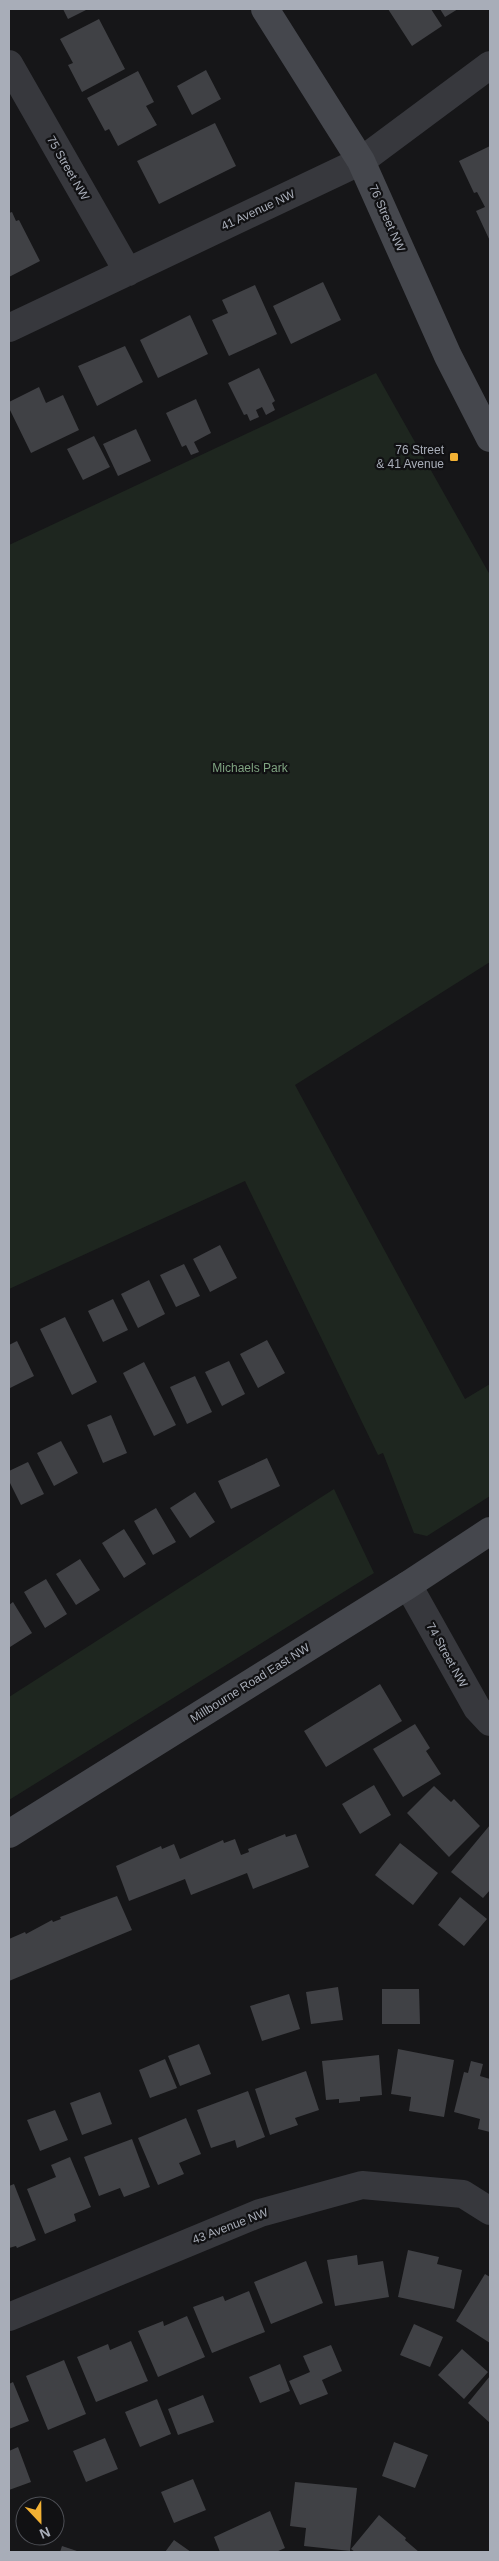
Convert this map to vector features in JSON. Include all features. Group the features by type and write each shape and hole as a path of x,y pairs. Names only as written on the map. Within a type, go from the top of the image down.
{"street":[{"name":"76 Street NW","path":"265,9 362,161 448,356 490,438"},
{"name":"75 Street NW","path":"9,64 128,272"},
{"name":"41 Avenue NW","path":"9,328 362,161 490,65"},
{"name":"Millbourne Road East NW","path":"9,1834 408,1585 490,1531"},
{"name":"74 Street NW","path":"408,1585 477,1708 490,1722"},
{"name":"43 Avenue NW","path":"9,2317 260,2213 362,2185 462,2194 490,2211"}],"green space":[{"name":"Michaels Park","path":"376,373 490,575 490,962 295,1085 465,1399 490,1384 490,1496 427,1536 414,1533 383,1453 378,1455 245,1181 9,1289 9,545"},
{"path":"334,1489 374,1573 9,1800 9,1697"}],"building":[{"path":"63,9 88,9 68,19"},
{"path":"388,9 431,9 442,26 412,46"},
{"path":"440,9 458,9 445,17"},
{"path":"99,19 125,69 82,92 68,65 73,63 60,39"},
{"path":"206,70 221,99 192,115 177,86"},
{"path":"138,71 154,102 146,106 157,125 118,146 109,129 105,131 87,98"},
{"path":"215,123 236,166 159,204 137,161"},
{"path":"490,146 490,241 476,211 485,207 477,192 474,193 459,161"},
{"path":"12,212 16,221 19,220 40,261 9,277 9,213"},
{"path":"323,282 341,320 291,344 273,306"},
{"path":"255,285 277,334 229,356 212,320 228,313 222,300"},
{"path":"190,315 208,354 158,378 140,340"},
{"path":"125,346 143,382 97,406 78,366"},
{"path":"259,368 275,401 272,403 275,410 266,415 262,407 256,410 259,417 250,421 247,414 244,415 228,383"},
{"path":"39,387 46,403 63,395 79,430 31,453 9,408 9,402"},
{"path":"196,399 211,433 194,442 199,452 191,455 186,445 182,447 166,413"},
{"path":"136,429 151,461 118,476 103,444"},
{"path":"94,436 110,467 83,480 67,449"},
{"path":"220,1245 237,1278 210,1292 193,1259"},
{"path":"184,1264 200,1296 176,1307 160,1275"},
{"path":"149,1280 165,1314 138,1328 121,1294"},
{"path":"113,1299 128,1330 103,1342 88,1311"},
{"path":"65,1317 97,1382 72,1395 40,1329"},
{"path":"267,1340 285,1373 258,1388 240,1354"},
{"path":"17,1341 34,1376 10,1388 9,1345"},
{"path":"229,1361 245,1394 222,1406 205,1372"},
{"path":"144,1362 176,1425 154,1436 123,1373"},
{"path":"195,1376 212,1412 187,1424 170,1387"},
{"path":"111,1415 127,1453 103,1463 87,1425"},
{"path":"61,1441 78,1473 54,1486 37,1453"},
{"path":"267,1458 280,1486 231,1509 218,1481"},
{"path":"28,1462 44,1494 21,1505 9,1481 9,1471"},
{"path":"195,1492 215,1522 190,1538 170,1508"},
{"path":"156,1508 176,1542 153,1555 134,1521"},
{"path":"124,1529 146,1564 124,1578 102,1543"},
{"path":"80,1559 100,1590 76,1605 56,1574"},
{"path":"46,1579 67,1614 45,1628 24,1592"},
{"path":"13,1602 32,1633 10,1647 9,1605"},
{"path":"380,1684 402,1721 326,1767 304,1731"},
{"path":"415,1724 430,1748 426,1751 441,1774 403,1797 373,1749"},
{"path":"374,1785 391,1815 360,1834 342,1804"},
{"path":"434,1786 451,1802 454,1799 480,1826 449,1857 407,1813"},
{"path":"490,1825 490,1890 483,1898 451,1872"},
{"path":"285,1834 286,1837 296,1834 309,1867 253,1889 247,1873 191,1895 185,1879 129,1901 116,1866 161,1846 162,1849 174,1844 180,1859 223,1840 224,1843 235,1839 241,1855 249,1852 248,1849"},
{"path":"400,1843 438,1873 413,1905 375,1875"},
{"path":"117,1896 132,1930 9,1981 9,1939 25,1932 26,1934 52,1920 53,1922 61,1919 60,1917"},
{"path":"460,1897 487,1919 464,1946 438,1925"},
{"path":"338,1987 343,2020 311,2024 306,1992"},
{"path":"382,1989 419,1989 420,2024 382,2024"},
{"path":"289,1994 300,2029 262,2041 250,2006"},
{"path":"199,2044 211,2074 180,2086 168,2056"},
{"path":"398,2049 454,2060 444,2117 409,2111 411,2097 391,2094"},
{"path":"379,2055 382,2095 360,2097 360,2101 339,2103 339,2099 326,2100 322,2061"},
{"path":"165,2059 177,2088 150,2098 139,2070"},
{"path":"471,2061 483,2064 480,2076 490,2079 490,2132 478,2129 480,2119 454,2112 464,2072 468,2073"},
{"path":"306,2071 319,2110 295,2118 298,2125 270,2135 255,2089"},
{"path":"248,2091 265,2137 237,2148 235,2140 211,2148 197,2110"},
{"path":"100,2092 112,2124 82,2135 70,2103"},
{"path":"55,2110 68,2140 40,2151 27,2120"},
{"path":"186,2118 201,2154 179,2163 184,2174 158,2185 138,2138"},
{"path":"132,2139 150,2187 124,2197 120,2188 99,2196 84,2157"},
{"path":"70,2157 91,2207 74,2214 76,2221 45,2234 27,2189 56,2177 51,2165"},
{"path":"14,2184 36,2240 17,2248 16,2246 9,2248 9,2186"},
{"path":"408,2250 439,2257 437,2264 462,2270 454,2309 398,2297"},
{"path":"357,2255 358,2265 383,2261 389,2297 335,2306 327,2260"},
{"path":"306,2261 323,2303 271,2324 254,2282"},
{"path":"485,2274 490,2277 490,2343 456,2321"},
{"path":"249,2291 265,2332 212,2353 193,2307 223,2296 225,2301"},
{"path":"187,2316 205,2357 158,2377 138,2331 163,2321 164,2326"},
{"path":"414,2324 443,2337 430,2367 400,2355"},
{"path":"131,2341 148,2381 96,2402 77,2357 108,2344 110,2350"},
{"path":"331,2345 342,2371 322,2380 328,2394 300,2405 289,2381 310,2372 303,2356"},
{"path":"462,2349 488,2372 464,2399 438,2375"},
{"path":"64,2360 86,2414 48,2430 26,2376"},
{"path":"280,2364 290,2391 260,2403 249,2377"},
{"path":"490,2376 490,2423 468,2403"},
{"path":"13,2382 29,2421 9,2429 9,2384"},
{"path":"203,2395 214,2422 178,2435 168,2409"},
{"path":"157,2399 171,2434 140,2447 125,2412"},
{"path":"105,2438 118,2469 86,2482 73,2451"},
{"path":"394,2442 428,2455 415,2488 382,2476"},
{"path":"18,2447 31,2482 9,2490 9,2451"},
{"path":"193,2479 206,2510 174,2523 161,2492"},
{"path":"295,2482 357,2488 350,2551 304,2546 306,2528 290,2526"},
{"path":"270,2511 285,2548 276,2552 220,2552 214,2537"},
{"path":"379,2515 419,2552 355,2552 351,2549"},
{"path":"174,2540 191,2552 165,2552"},
{"path":"62,2546 80,2552 60,2552"}],"place":[{"name":"76 Street & 41 Avenue","path":"454,457"}]}
